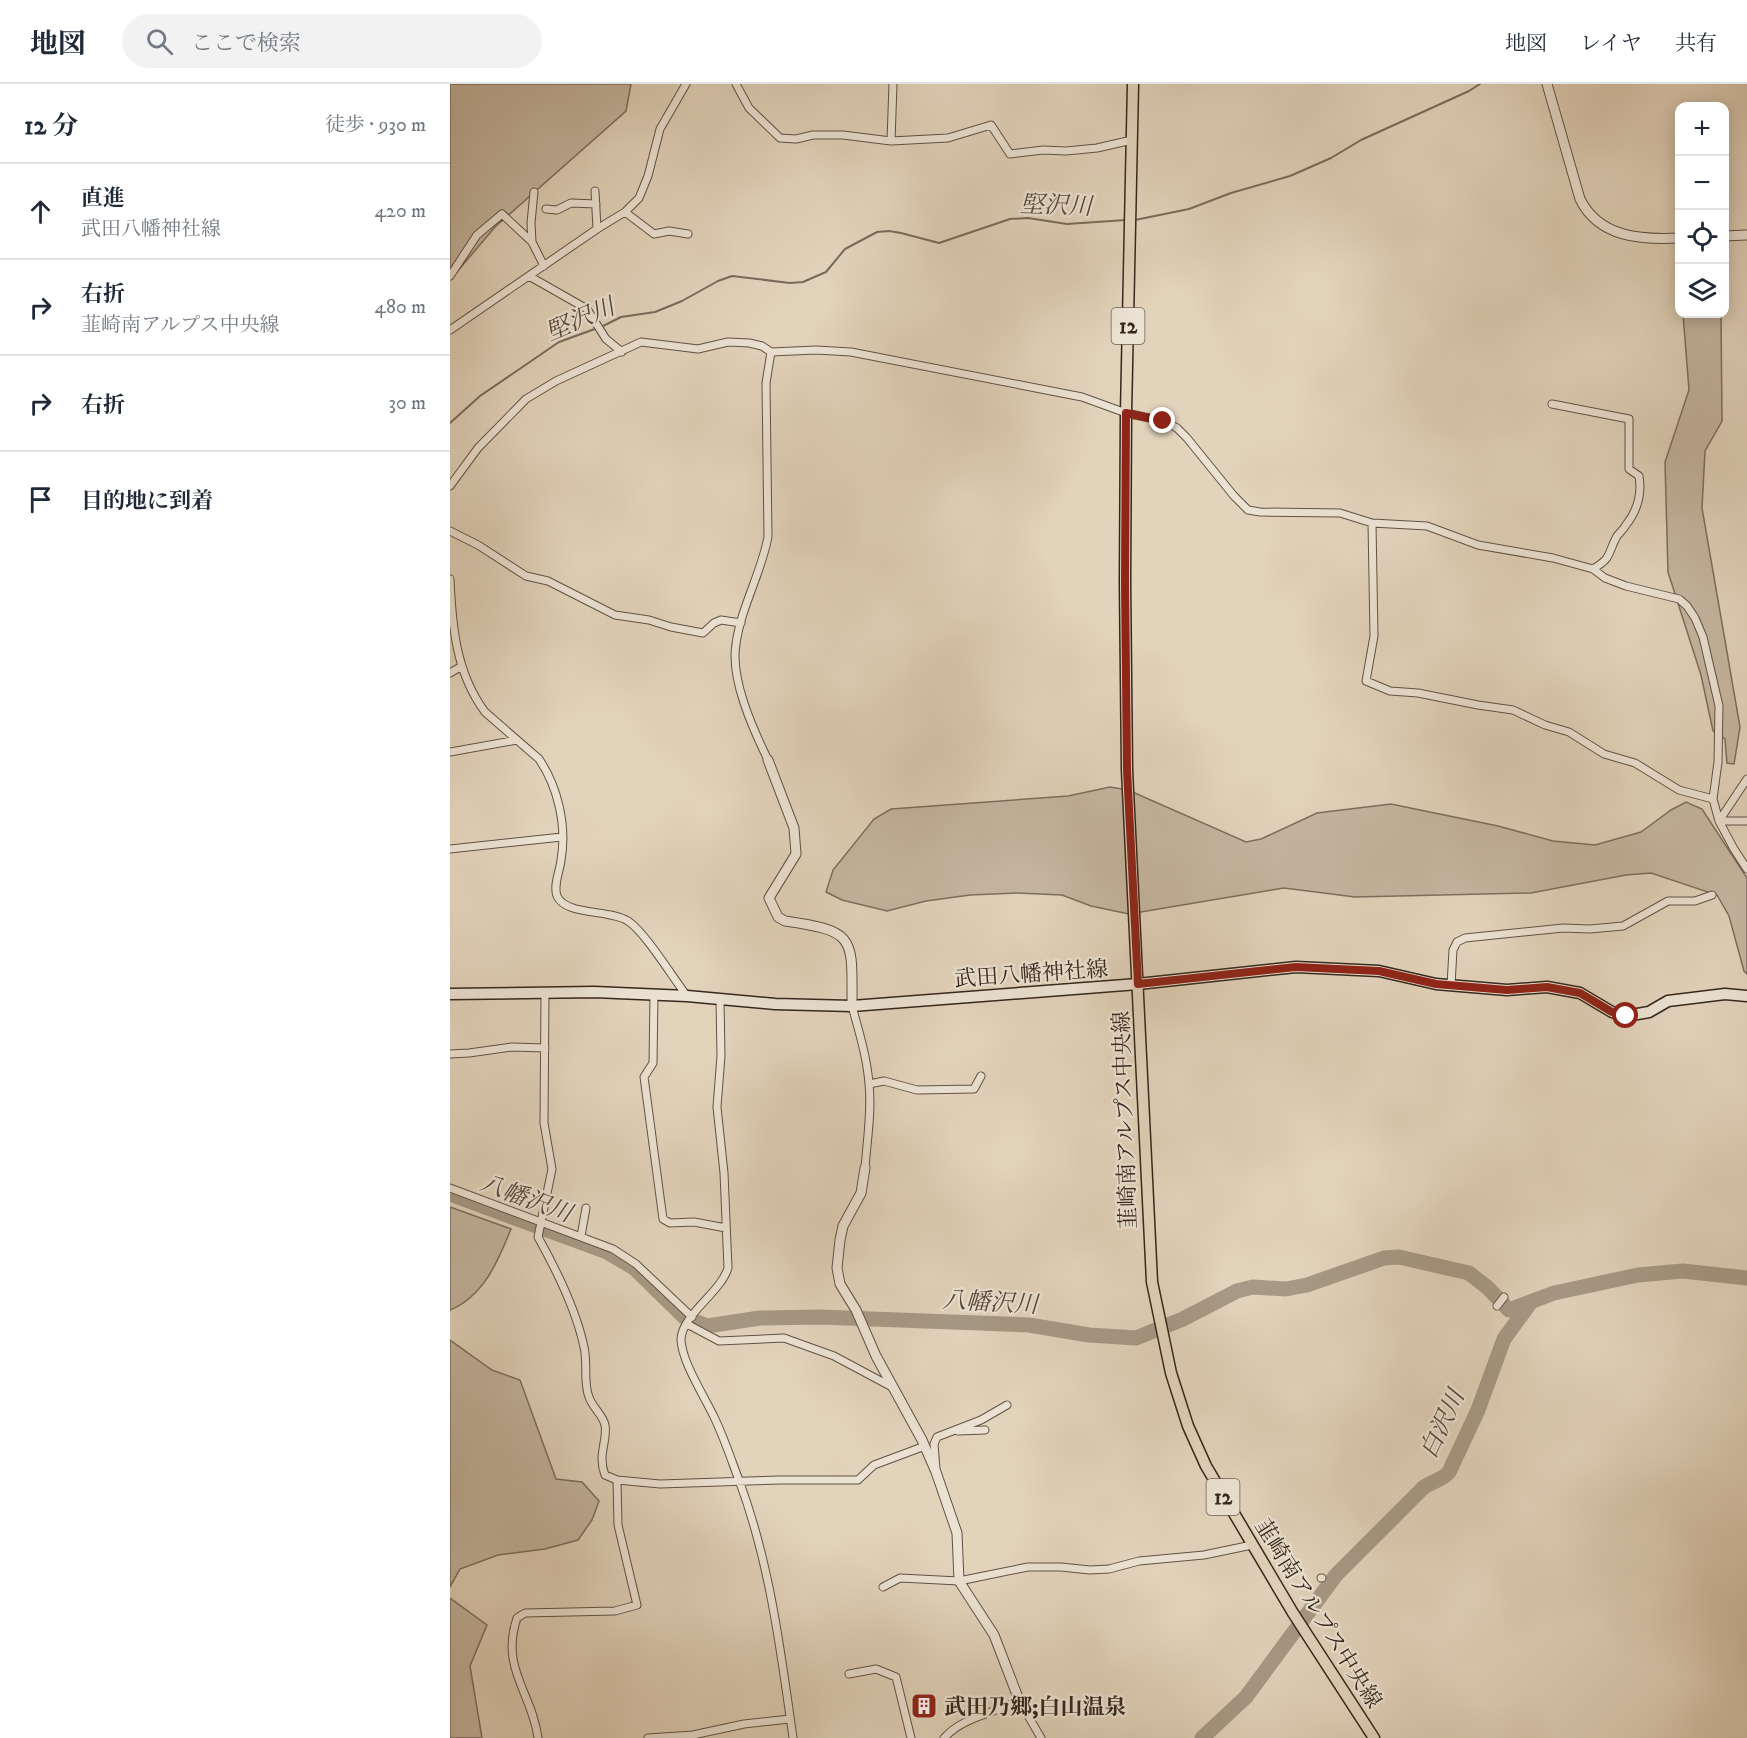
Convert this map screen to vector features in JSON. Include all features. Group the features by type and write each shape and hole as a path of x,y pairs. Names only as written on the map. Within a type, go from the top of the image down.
{"main road":[{"name":"韮崎南アルプス中央線","path":"1133,84 1126,413 1127,770 1149,1250 1155,1300 1171,1373 1188,1426 1206,1466 1293,1613 1374,1738"},
{"name":"武田八幡神社線","path":"450,994 594,992 687,996 775,1004 852,1006 1138,984 1296,967 1379,971 1451,986 1507,990 1547,987 1580,993 1612,1012 1626,1016 1649,1012 1668,1001 1725,994 1747,996"}],"street":[{"path":"450,330 597,229 625,213 639,198 648,176 660,129 686,84"},
{"path":"736,84 749,108 780,138 843,135 891,141 948,138 991,125 1010,154 1043,150 1066,152 1132,140"},
{"path":"891,141 893,84"},
{"path":"1547,84 1580,199 1592,216 1622,234 1644,239 1675,238"},
{"path":"595,191 597,229"},
{"path":"532,242 534,192"},
{"path":"584,193 585,203"},
{"path":"546,209 557,210 571,203 596,204"},
{"path":"625,213 654,234 669,231 688,234"},
{"path":"450,276 477,235 502,214 532,242 544,266"},
{"path":"1729,236 1747,235"},
{"path":"529,276 587,309 606,339 622,352"},
{"path":"450,486 478,448 526,399 556,381 641,342 698,350 729,342 762,346 771,352 816,350 851,352 1082,397 1126,413 1163,421 1177,428 1248,510 1340,513 1372,523 1427,526 1478,544 1593,569 1605,578 1626,586 1679,599 1695,618 1703,636 1719,706 1718,762 1713,799 1719,821 1747,869"},
{"path":"771,352 766,383 768,537 765,555 741,623 734,659 750,722 768,760 794,828 796,854 769,898 778,917 785,921 832,930 844,938 850,951 852,1006 864,1047 870,1084 870,1105 861,1193 843,1226 837,1256 840,1284 856,1310 892,1387 925,1446 957,1533 959,1581 994,1635 1019,1700 1041,1738"},
{"path":"1552,404 1629,419 1629,469 1639,476 1641,484 1637,508 1618,534 1606,562 1593,569"},
{"path":"1372,523 1374,636 1366,681 1390,691 1419,693 1513,710 1545,725 1569,732 1604,754 1635,763 1679,790 1713,799"},
{"path":"450,531 478,545 526,576 548,581 615,615 649,620 703,633 721,620 741,623"},
{"path":"450,579 458,657 478,702 484,712 539,759 556,793 562,837 562,858 555,889 558,898 569,908 600,912 628,921 642,934 687,996"},
{"path":"450,673 462,666"},
{"path":"450,752 517,740"},
{"path":"1719,821 1747,779"},
{"path":"1719,821 1747,820"},
{"path":"450,849 562,837"},
{"path":"1451,986 1453,950 1457,942 1466,938 1563,928 1590,929 1623,926 1668,901 1695,901 1712,895"},
{"path":"545,993 544,1123 552,1169 538,1237 558,1272 584,1346 588,1365 586,1385 589,1398 605,1425 601,1465 605,1475 617,1480 660,1484 858,1480 874,1465 925,1446"},
{"path":"654,995 653,1063 644,1077 663,1218 670,1223 694,1222 726,1228"},
{"path":"720,999 722,1056 717,1107 724,1173 728,1268 725,1278 697,1309 681,1341 694,1377 716,1419 740,1482 765,1569 793,1738"},
{"path":"450,1054 512,1047 545,1048"},
{"path":"870,1084 884,1081 917,1090 964,1090 974,1089 981,1076"},
{"path":"450,1188 613,1249 636,1264 690,1321 719,1341 784,1338 834,1356 892,1387"},
{"path":"580,1236 586,1208"},
{"path":"1497,1306 1504,1297"},
{"path":"936,1472 934,1444 937,1437 981,1420 1007,1405"},
{"path":"948,1432 985,1430"},
{"path":"538,1738 536,1725 514,1666 511,1635 516,1618 525,1613 615,1611 637,1605 618,1525 617,1480"},
{"path":"883,1587 900,1578 959,1581 1028,1568 1109,1569 1139,1561 1204,1555 1252,1545"},
{"path":"849,1674 876,1669 896,1677 911,1738"},
{"path":"944,1738 950,1731 968,1720 1004,1708 1019,1700"},
{"path":"648,1738 693,1735 744,1724 790,1719"}],"shaded area":[{"path":"450,84 631,84 626,111 495,227 450,280"},
{"path":"1683,318 1721,318 1722,421 1705,451 1702,508 1740,727 1734,764 1727,763 1725,739 1713,731 1701,675 1668,572 1665,462 1689,390"},
{"path":"1110,787 1128,790 1246,842 1261,839 1317,813 1391,804 1498,826 1553,841 1595,845 1641,832 1686,802 1702,809 1747,878 1747,974 1744,971 1729,916 1717,895 1651,873 1626,875 1531,893 1355,897 1284,888 1129,914 1091,906 1062,895 1017,893 970,895 926,901 887,911 842,900 826,892 833,870 874,819 891,809 1068,796"},
{"path":"450,1207 511,1229 495,1265 481,1287 462,1304 450,1310"},
{"path":"450,1340 492,1370 520,1380 556,1479 582,1482 599,1501 592,1520 578,1540 545,1549 498,1555 460,1569 450,1587"},
{"path":"450,1598 487,1625 470,1666 482,1738 450,1738"}],"waterway":[{"name":"堅沢川","path":"1135,220 1189,209 1231,193 1290,176 1480,84"},
{"name":"堅沢川","path":"450,423 480,396 559,342 621,317 655,312 732,276 790,283 803,282 826,272 845,249 877,232 901,233 939,243 1010,219 1028,218 1067,224 1126,220"},
{"name":"八幡沢川","path":"450,1194 607,1252 634,1268 684,1317 707,1326 760,1318 820,1317 1029,1325 1089,1335 1136,1338 1183,1319 1237,1291 1253,1287 1286,1289 1307,1285 1384,1258 1399,1257 1469,1273 1488,1288 1509,1310 1554,1293 1638,1275 1683,1271 1747,1278"},
{"name":"白沢川","path":"1202,1738 1246,1697 1336,1575 1423,1488 1449,1472 1478,1410 1504,1339 1531,1302"}],"place":[{"name":"武田乃郷;白山温泉","path":"924,1706"}],"route":[{"path":"1163,421 1126,413 1127,770 1138,984 1296,967 1379,971 1436,984 1507,990 1547,987 1580,993 1612,1012 1626,1016"}]}
